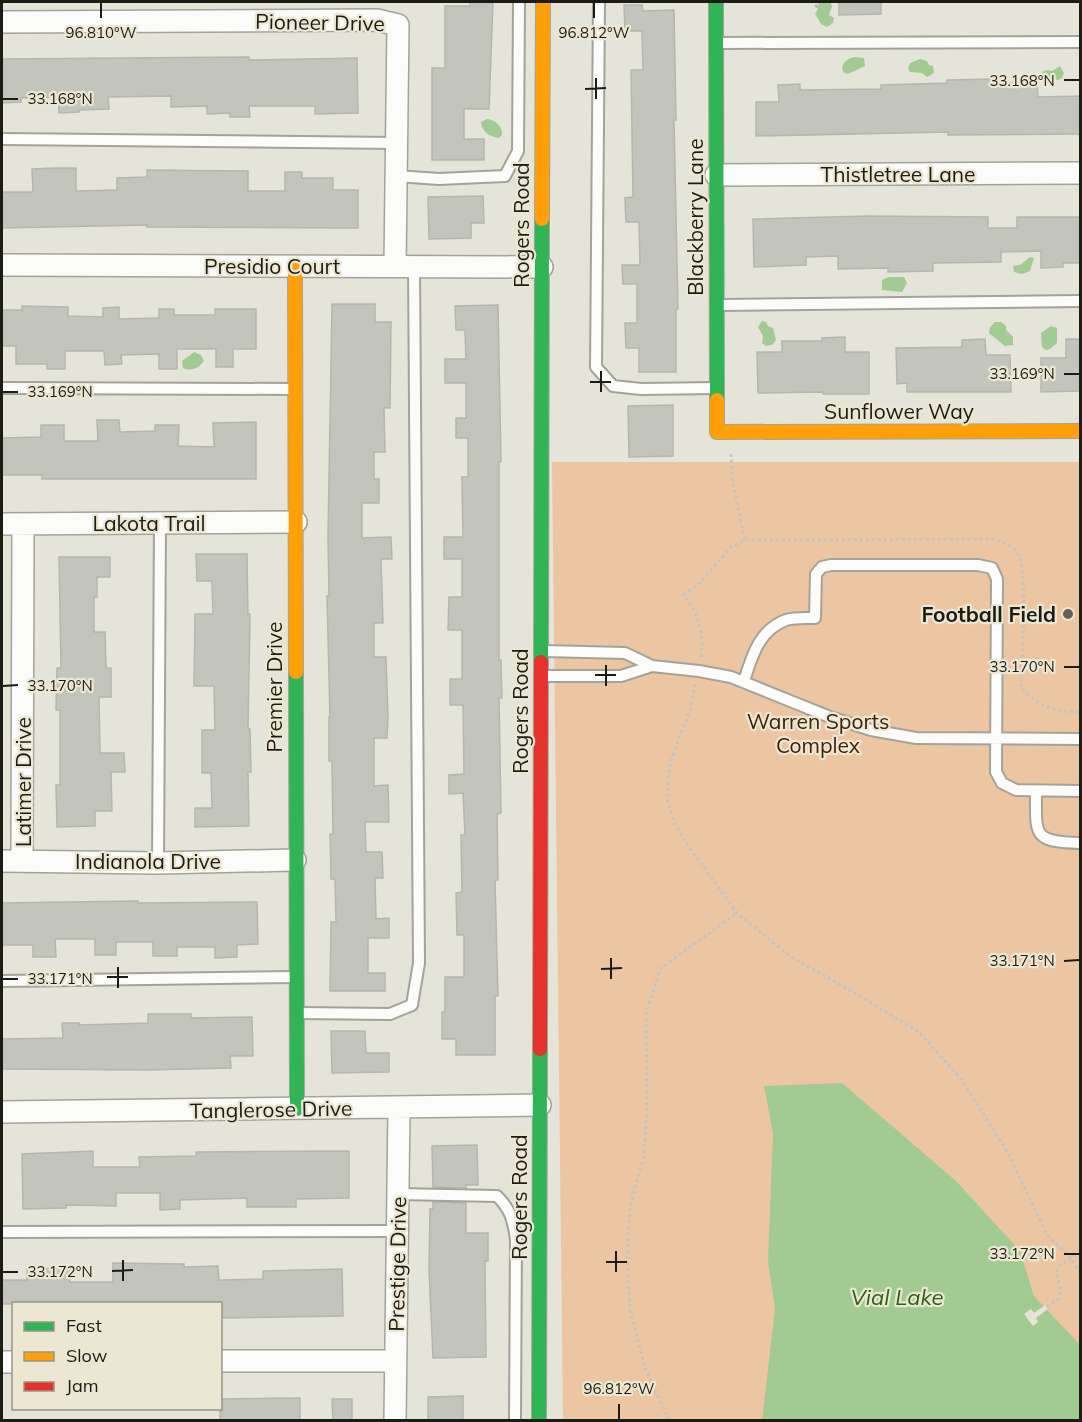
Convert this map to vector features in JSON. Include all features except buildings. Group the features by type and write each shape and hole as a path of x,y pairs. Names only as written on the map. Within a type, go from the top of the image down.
{"street":[{"name":"Rogers Road","path":"539,1420 543,2"},
{"name":"Blackberry Lane","path":"716,2 717,388 722,432"},
{"name":"Pioneer Drive","path":"2,22 377,20 398,25 396,176 405,266"},
{"name":"Thistletree Lane","path":"716,175 1080,173"},
{"name":"Presidio Court","path":"2,265 542,267"},
{"name":"Premier Drive","path":"295,266 297,1109"},
{"name":"Sunflower Way","path":"722,432 1080,431"},
{"name":"Lakota Trail","path":"2,524 296,522"},
{"name":"Latimer Drive","path":"12,861 23,524"},
{"name":"Indianola Drive","path":"12,861 295,860"},
{"name":"Tanglerose Drive","path":"2,1112 540,1105"},
{"name":"Prestige Drive","path":"395,1420 399,1108"},
{"path":"222,1361 395,1361"}],"lane":[{"path":"396,176 439,179 505,176 518,151 519,2"},
{"path":"598,2 596,367 613,386 717,388"},
{"path":"716,43 1080,42"},
{"path":"2,139 396,143"},
{"path":"296,1013 390,1014 412,1005 419,963 405,266"},
{"path":"717,305 1080,301"},
{"path":"2,388 297,389"},
{"path":"158,862 160,523"},
{"path":"744,681 755,646 769,629 787,620 815,618 816,574 822,567 831,565 967,565 992,568 997,579 996,772 1002,783 1017,790 1080,791"},
{"path":"541,651 625,653 652,666 699,671 744,681 830,717 871,730 916,738 1080,739"},
{"path":"541,676 621,676 652,666"},
{"path":"1035,791 1036,828 1044,839 1056,843 1080,843"},
{"path":"2,981 295,978"},
{"path":"398,1194 497,1196 508,1206 514,1222 516,1239 515,1420"},
{"path":"2,1232 397,1231"}],"path":[{"path":"722,432 745,540"},
{"path":"1080,712 1058,711 1047,707 1030,698 1021,688 1024,586 1017,551 1005,543 991,538 745,540 732,547 700,583 684,595 699,621 703,639 691,709 669,769 667,798 674,822 689,847 737,913 791,957 857,993 919,1032 962,1080 1008,1153 1047,1234 1071,1258 1080,1272"},
{"path":"669,1420 645,1368 630,1309 627,1261 630,1208 644,1155 647,1111 646,1014 660,969 737,913"},
{"path":"1047,1307 1058,1299 1060,1291 1056,1272 1060,1265 1080,1253"}],"green space":[{"name":"Warren Sports Complex","path":"552,462 1080,462 1080,1420 563,1420"}],"water":[{"path":"818,2 830,2 832,6 829,15 834,18 833,23 827,27 821,24 815,14 818,9 814,6 816,4 819,6"},
{"path":"854,57 864,58 865,66 848,74 844,73 842,67 844,63"},
{"path":"920,59 933,66 934,73 927,77 922,73 910,72 908,68 910,63"},
{"path":"1060,66 1064,73 1062,78 1058,80 1052,78 1047,84 1043,82 1042,72 1052,71"},
{"path":"487,119 500,126 502,135 499,138 483,129 481,122"},
{"path":"1030,257 1034,258 1030,271 1022,274 1014,272 1013,266 1020,265"},
{"path":"889,277 904,277 907,283 902,292 882,290 882,280"},
{"path":"762,321 773,328 776,340 772,345 766,346 762,343 763,336 758,327"},
{"path":"995,322 1001,322 1006,326 1006,330 1013,337 1013,345 1005,346 989,333 990,327"},
{"path":"1051,326 1057,328 1057,343 1046,350 1042,347 1041,333"},
{"path":"194,352 201,355 204,361 195,369 183,368 182,361"},
{"name":"Vial Lake","path":"842,1083 956,1181 1020,1251 1034,1296 1080,1345 1080,1420 762,1420 775,1309 768,1261 773,1134 764,1086"}],"pier":[{"path":"1045,1305 1048,1309 1036,1318 1038,1322 1033,1326 1024,1314 1031,1309 1034,1313"}],"traffic: fast":[{"path":"716,2 717,400"},
{"path":"541,662 542,219"},
{"path":"296,672 297,1109"},
{"path":"539,1420 540,1049"}],"traffic: slow":[{"path":"542,219 543,2"},
{"path":"295,266 296,672"},
{"path":"717,400 717,432 1080,431"}],"traffic: jam":[{"path":"540,1049 541,662"}],"place":[{"name":"Football Field","path":"1068,614"}]}
